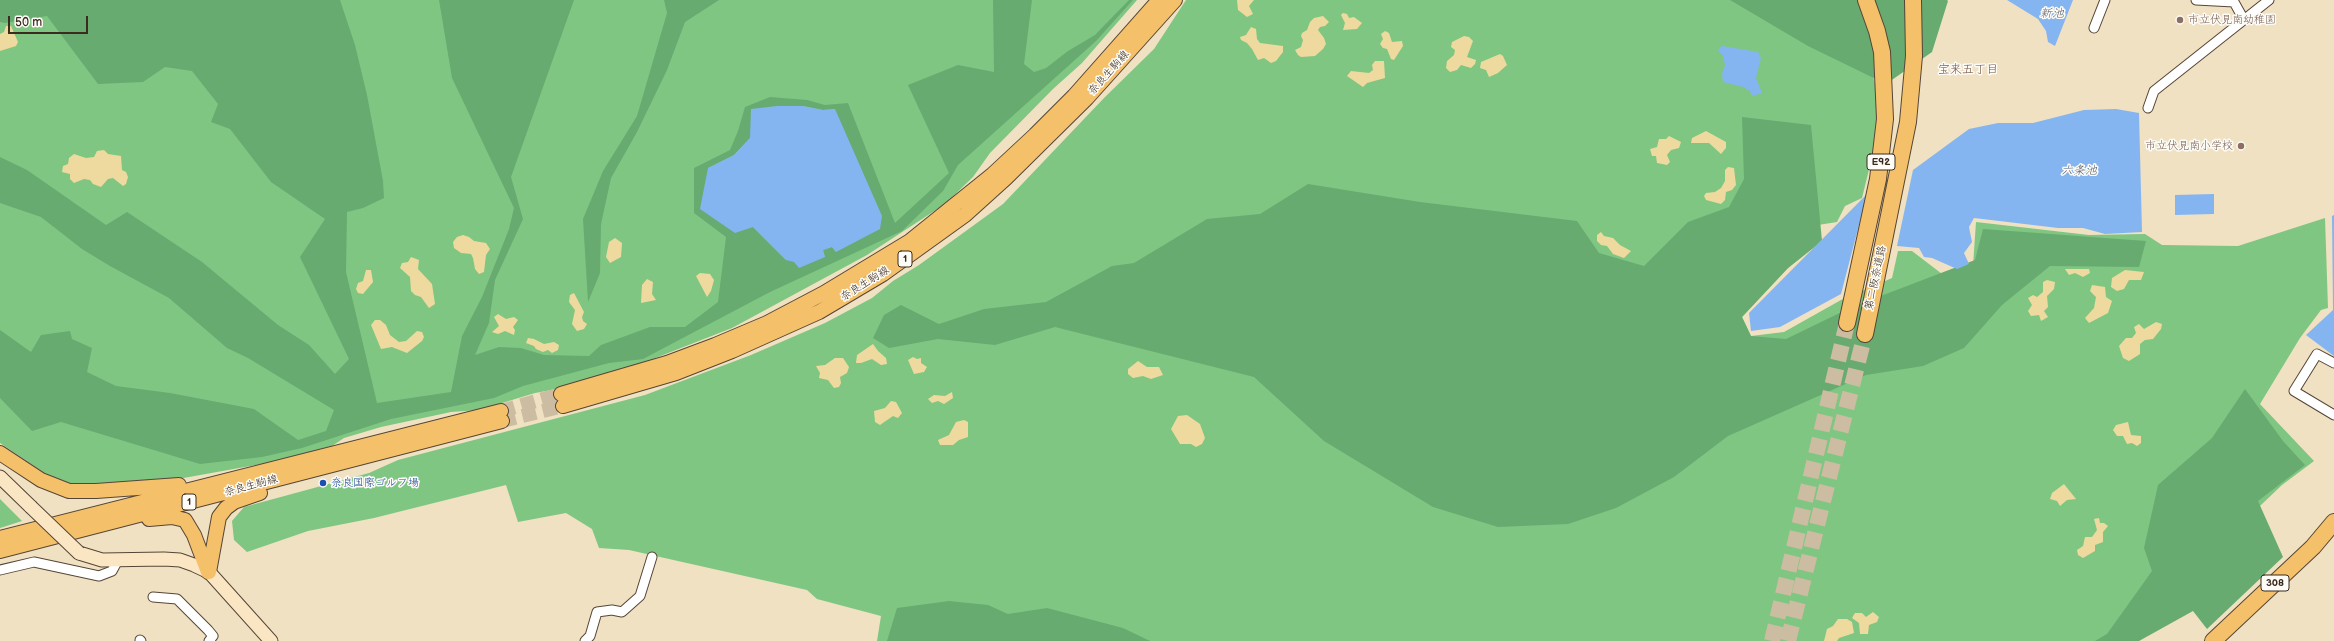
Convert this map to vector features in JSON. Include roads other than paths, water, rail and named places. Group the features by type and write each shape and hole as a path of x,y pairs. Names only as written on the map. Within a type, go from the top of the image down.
{"highway":[{"name":"E92","path":"1847,323 1878,179 1885,119 1882,52 1877,31 1866,0"},
{"name":"第二阪奈道路","path":"1865,334 1903,150 1914,56 1912,0"},
{"name":"308","path":"2213,641 2313,547 2334,522"}],"main road":[{"name":"奈良生駒線","path":"1159,0 1074,96 1035,135 992,175 910,241 824,293 767,323 715,345 562,400 676,373 732,351 820,312 883,274 964,214 1006,178 1087,98 1175,0"},
{"name":"奈良生駒線","path":"0,538 218,482 502,416 378,453 0,551"},
{"path":"0,453 41,480 69,491 96,492 218,482"},
{"path":"209,572 220,518 226,508 234,502 309,478 378,453"},
{"path":"115,521 172,517 185,520 194,534 209,572"}],"street":[{"path":"2094,28 2105,0"},
{"path":"2196,0 2234,2 2244,20"},
{"path":"2148,108 2154,90 2269,0"},
{"path":"2334,363 2317,354 2294,391 2334,415"},
{"path":"0,477 79,552 102,560 180,560 209,572 271,641"},
{"path":"585,641 590,636 597,612 612,610 622,612 640,596 652,557"},
{"path":"0,570 34,562 99,576 112,571 118,560"},
{"path":"153,597 177,599 213,636 209,641"}],"water":[{"name":"新池","path":"2007,0 2073,0 2055,46 2048,42 2046,31 2038,19"},
{"path":"1722,46 1758,52 1761,58 1756,78 1762,93 1752,96 1750,91 1743,87 1723,82 1722,74 1725,65 1723,56 1718,50"},
{"path":"777,106 803,106 823,110 835,109 882,216 880,229 836,252 832,247 823,250 825,257 799,268 794,262 786,260 753,227 735,233 700,209 708,168 734,155 750,138 751,109"},
{"name":"六条池","path":"2116,109 2139,113 2142,232 2105,234 2083,228 2058,228 1974,218 1969,227 1972,242 1964,253 1969,264 1957,269 1932,258 1924,257 1919,248 1897,246 1913,170 1969,129 1998,123 2033,123 2084,110"},
{"path":"1867,194 1841,294 1780,327 1751,331 1749,313"},
{"path":"2214,194 2214,214 2175,215 2175,195"},
{"path":"2334,215 2334,356 2306,335 2333,310 2332,216"}],"tunnel":[{"path":"1772,641 1847,323"},
{"path":"1788,641 1865,334"},
{"path":"501,411 561,394"},
{"path":"502,421 563,406"}],"place":[{"name":"市立伏見南幼稚園","path":"2180,20"},
{"name":"市立伏見南小学校","path":"2241,146"},
{"name":"奈良国際ゴルフ場","path":"323,483"}],"district":[{"name":"宝来五丁目","path":"1968,70"}]}
